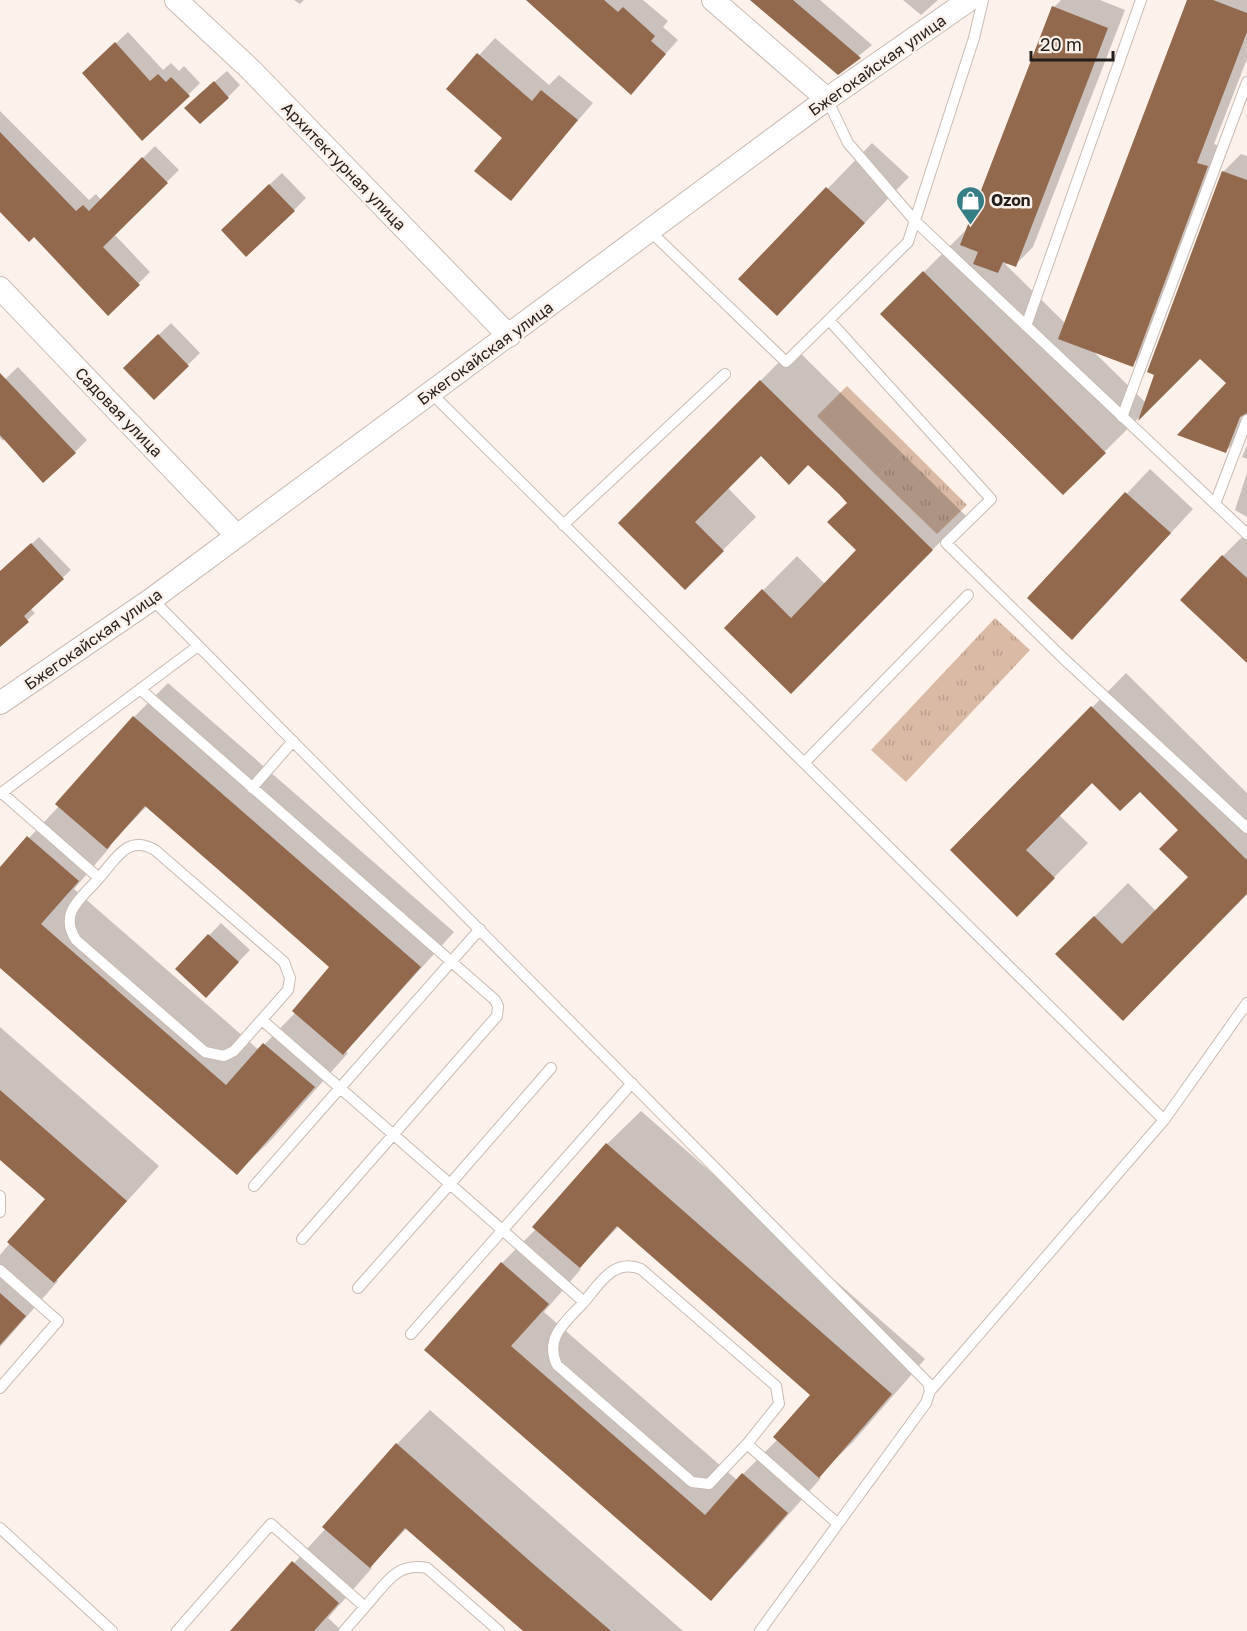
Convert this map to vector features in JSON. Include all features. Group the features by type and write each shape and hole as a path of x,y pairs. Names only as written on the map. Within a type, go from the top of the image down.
{"street":[{"name":"Архитектурная улица","path":"176,0 251,69 509,336"},
{"path":"713,0 826,99"},
{"name":"Бжегокайская улица","path":"0,703 152,599 651,232 826,99 969,0"},
{"name":"Садовая улица","path":"0,288 237,536"}],"lane":[{"path":"651,232 786,362 908,242 974,38 983,0"},
{"path":"1026,326 1141,0"},
{"path":"1122,417 1247,82"},
{"path":"826,99 848,143 915,221 1247,534"},
{"path":"828,320 991,499 946,543 1064,659 1247,828"},
{"path":"564,525 725,375"},
{"path":"431,393 1164,1120"},
{"path":"1215,504 1247,420"},
{"path":"804,763 968,595"},
{"path":"152,599 920,1373 928,1383 930,1391"},
{"path":"99,878 1,793 198,646"},
{"path":"140,689 495,1000 498,1006 497,1017 302,1239"},
{"path":"252,788 293,741"},
{"path":"134,844 145,844 155,850 275,954 289,970 288,990 234,1051 215,1056 205,1052 85,947 69,928 68,918 72,909 99,878 126,848 134,844"},
{"path":"254,1186 480,930"},
{"path":"760,1631 926,1403 930,1391 1164,1120 1247,1003"},
{"path":"262,1020 584,1302"},
{"path":"358,1288 552,1068"},
{"path":"411,1334 632,1083"},
{"path":"0,1196 0,1212"},
{"path":"631,1265 641,1269 776,1386 780,1395 779,1404 747,1444 709,1484 700,1485 692,1482 557,1365 552,1353 554,1335 611,1271 620,1266 631,1265"},
{"path":"0,1270 58,1321 0,1388"},
{"path":"747,1444 838,1524"},
{"path":"177,1631 271,1524 365,1607"},
{"path":"0,1528 112,1631"},
{"path":"344,1631 397,1571 414,1566 427,1568 499,1631"}],"green space":[{"path":"847,386 908,446 878,477 817,416"},
{"path":"908,446 967,505 937,534 878,477"},
{"path":"995,618 1030,650 906,782 871,750"}],"building":[{"path":"526,0 604,0 618,12 623,7 655,36 651,41 666,54 631,95"},
{"path":"750,0 793,0 861,58 838,75"},
{"path":"1187,0 1213,0 1247,13 1247,32 1197,163 1208,166 1133,367 1058,339"},
{"path":"1052,6 1108,28 1016,267 1003,262 998,273 973,264 978,252 960,245"},
{"path":"115,42 150,81 158,74 166,82 171,77 190,96 142,141 82,73"},
{"path":"477,53 532,101 541,90 578,120 511,201 474,171 502,138 446,89"},
{"path":"214,81 229,98 200,124 184,108"},
{"path":"0,132 76,211 83,205 89,211 142,157 168,183 103,247 140,285 108,316 34,237 29,242 0,212"},
{"path":"1222,171 1247,180 1247,413 1240,417 1226,453 1177,435 1226,383 1200,359 1138,421 1154,375 1147,372"},
{"path":"269,184 295,211 246,257 221,230"},
{"path":"826,187 865,223 777,316 738,279"},
{"path":"923,271 1106,453 1063,495 880,314"},
{"path":"158,334 189,366 154,400 123,368"},
{"path":"0,373 76,453 43,483 0,435"},
{"path":"760,380 933,550 791,694 724,628 762,589 791,618 856,550 827,522 847,503 839,494 808,465 789,485 761,456 695,522 724,551 685,590 618,523"},
{"path":"1125,492 1171,533 1072,640 1027,598"},
{"path":"31,543 64,579 24,616 29,622 0,647 0,571"},
{"path":"1222,555 1247,578 1247,663 1180,600"},
{"path":"1091,706 1247,860 1247,894 1123,1021 1055,954 1094,916 1122,944 1188,877 1159,849 1178,830 1140,792 1120,811 1092,783 1026,850 1055,878 1017,917 950,850"},
{"path":"133,716 421,967 343,1055 292,1011 329,967 237,886 145,806 107,849 55,804"},
{"path":"27,836 79,881 41,924 226,1085 263,1043 315,1087 237,1175 0,968 0,867"},
{"path":"208,934 239,962 206,998 175,969"},
{"path":"0,1090 127,1201 54,1283 7,1242 45,1199 0,1160"},
{"path":"606,1143 892,1394 819,1478 773,1437 810,1395 617,1226 580,1268 532,1227"},
{"path":"501,1262 549,1304 511,1346 705,1515 742,1473 788,1513 711,1601 424,1350"},
{"path":"0,1293 26,1316 0,1345"},
{"path":"396,1443 611,1631 523,1631 405,1528 370,1568 322,1527"},
{"path":"292,1561 339,1603 314,1631 230,1631"}],"place":[{"name":"Ozon","path":"970,226"}]}
